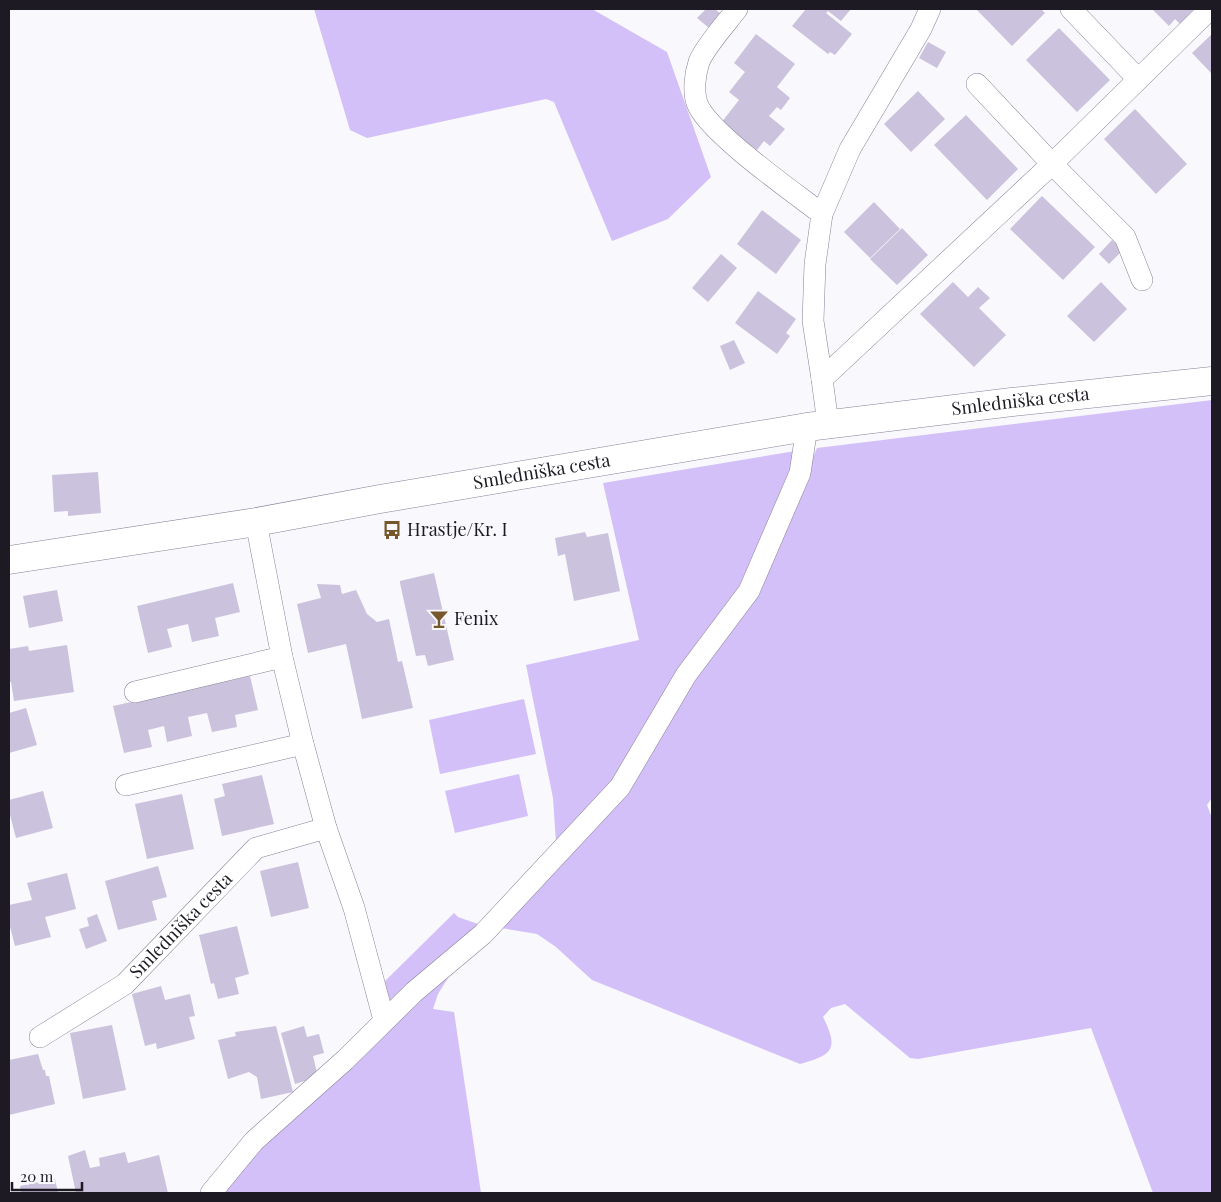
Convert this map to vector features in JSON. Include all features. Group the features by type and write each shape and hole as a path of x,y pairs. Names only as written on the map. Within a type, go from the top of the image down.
{"street":[{"path":"737,9 699,60 695,86 697,104 707,122 784,186 822,214"},
{"path":"211,1193 254,1141 345,1060 384,1020 483,934 620,787 686,675 749,591 800,474 817,426 822,379 813,321 815,264 822,214 850,149 903,60 930,9"},
{"path":"1071,9 1138,79"},
{"path":"822,379 1052,164 1210,9"},
{"path":"977,84 1052,164 1125,237 1142,280"},
{"name":"Smledniška cesta","path":"9,560 256,522 380,498 817,426 1212,381"},
{"path":"256,522 282,657 303,744 326,828 354,908 384,1020"},
{"path":"135,692 282,657"},
{"path":"126,785 303,744"},
{"name":"Smledniška cesta","path":"40,1037 125,984 256,848 326,828"}],"shaded area":[{"path":"314,9 592,9 667,52 711,177 668,219 612,241 554,102 546,99 367,138 350,130"},
{"path":"1212,400 1212,798 1207,805 1212,818 1212,1193 1153,1193 1091,1028 918,1059 910,1058 845,1004 831,1008 823,1017 831,1037 830,1049 820,1057 800,1064 592,980 556,947 537,934 501,928 635,770 753,594 817,448"},
{"path":"795,451 795,468 745,588 622,772 556,843 553,798 526,665 639,640 603,483"},
{"path":"524,699 536,754 440,774 429,720"},
{"path":"519,774 528,816 455,833 445,791"},
{"path":"454,913 458,917 481,925 438,994 433,1009 454,1012 481,1193 218,1193 223,1185 381,1027 381,985"}],"building":[{"path":"706,9 715,9 721,14 709,28 697,18"},
{"path":"806,9 851,9 841,21 828,11 826,13 852,34 835,55 830,52 828,54 792,26"},
{"path":"976,9 1041,9 1045,13 1012,46"},
{"path":"1152,9 1194,9 1180,24 1175,19 1169,26"},
{"path":"1059,28 1110,80 1077,112 1026,60"},
{"path":"756,34 795,64 777,87 790,98 781,110 777,107 769,116 785,129 770,146 764,141 757,150 721,123 739,100 729,92 745,72 734,63"},
{"path":"1212,34 1212,74 1192,53"},
{"path":"928,42 946,52 937,68 919,58"},
{"path":"918,91 945,119 911,152 884,124"},
{"path":"1135,109 1187,164 1156,194 1104,139"},
{"path":"966,115 1018,169 987,200 934,145"},
{"path":"1042,196 1095,247 1063,280 1010,229"},
{"path":"874,202 900,229 870,258 844,232"},
{"path":"762,210 801,240 776,274 737,244"},
{"path":"902,228 928,255 897,285 870,259"},
{"path":"1112,240 1123,250 1109,264 1099,254"},
{"path":"721,254 737,268 708,302 692,288"},
{"path":"953,282 968,297 978,287 990,298 979,308 1006,335 974,367 920,314"},
{"path":"1101,282 1127,309 1094,342 1067,316"},
{"path":"758,291 796,319 786,333 790,336 777,354 735,323"},
{"path":"734,340 745,363 730,370 720,346"},
{"path":"98,472 101,513 68,516 68,511 54,512 52,475"},
{"path":"585,532 587,537 608,533 620,591 574,601 565,554 558,556 555,538"},
{"path":"434,573 454,660 428,666 425,655 416,656 400,581"},
{"path":"233,583 240,612 215,618 219,636 192,642 188,624 167,629 172,647 148,653 137,606"},
{"path":"317,584 340,585 342,594 356,590 367,614 377,622 389,619 398,662 402,661 413,708 362,719 346,644 308,653 297,604 321,598"},
{"path":"57,590 63,621 29,628 23,596"},
{"path":"67,645 74,692 14,701 11,682 9,682 9,649 28,646 29,651"},
{"path":"250,676 258,710 235,715 237,727 212,732 207,713 188,717 192,736 167,742 164,726 148,730 152,747 124,753 113,706"},
{"path":"26,708 37,745 9,753 9,713"},
{"path":"262,775 274,824 222,836 214,799 225,796 222,784"},
{"path":"43,791 53,828 16,838 9,811 9,800"},
{"path":"182,794 194,849 147,859 135,804"},
{"path":"298,862 309,908 271,917 260,871"},
{"path":"158,866 167,897 152,901 157,920 118,930 105,881"},
{"path":"67,873 76,909 45,917 51,937 15,946 9,923 9,905 32,900 27,883"},
{"path":"97,914 107,941 86,949 79,929 89,926 87,918"},
{"path":"237,926 249,974 235,978 239,994 218,999 214,983 211,984 199,935"},
{"path":"161,986 165,1000 190,994 195,1016 189,1017 195,1039 157,1049 156,1043 145,1046 132,994"},
{"path":"112,1025 126,1090 83,1099 70,1033"},
{"path":"276,1026 293,1092 261,1099 257,1077 249,1072 228,1079 218,1040 236,1036 235,1032"},
{"path":"304,1026 307,1037 319,1034 324,1053 313,1056 318,1077 295,1084 281,1033"},
{"path":"38,1054 46,1076 49,1076 55,1104 9,1115 9,1060"},
{"path":"85,1150 90,1168 100,1166 99,1158 125,1152 128,1163 159,1155 168,1193 76,1193 68,1156"},
{"path":"55,1179 58,1193 21,1193 20,1186"}],"place":[{"name":"Hrastje/Kr. I","path":"392,530"},
{"name":"Fenix","path":"439,619"}]}
